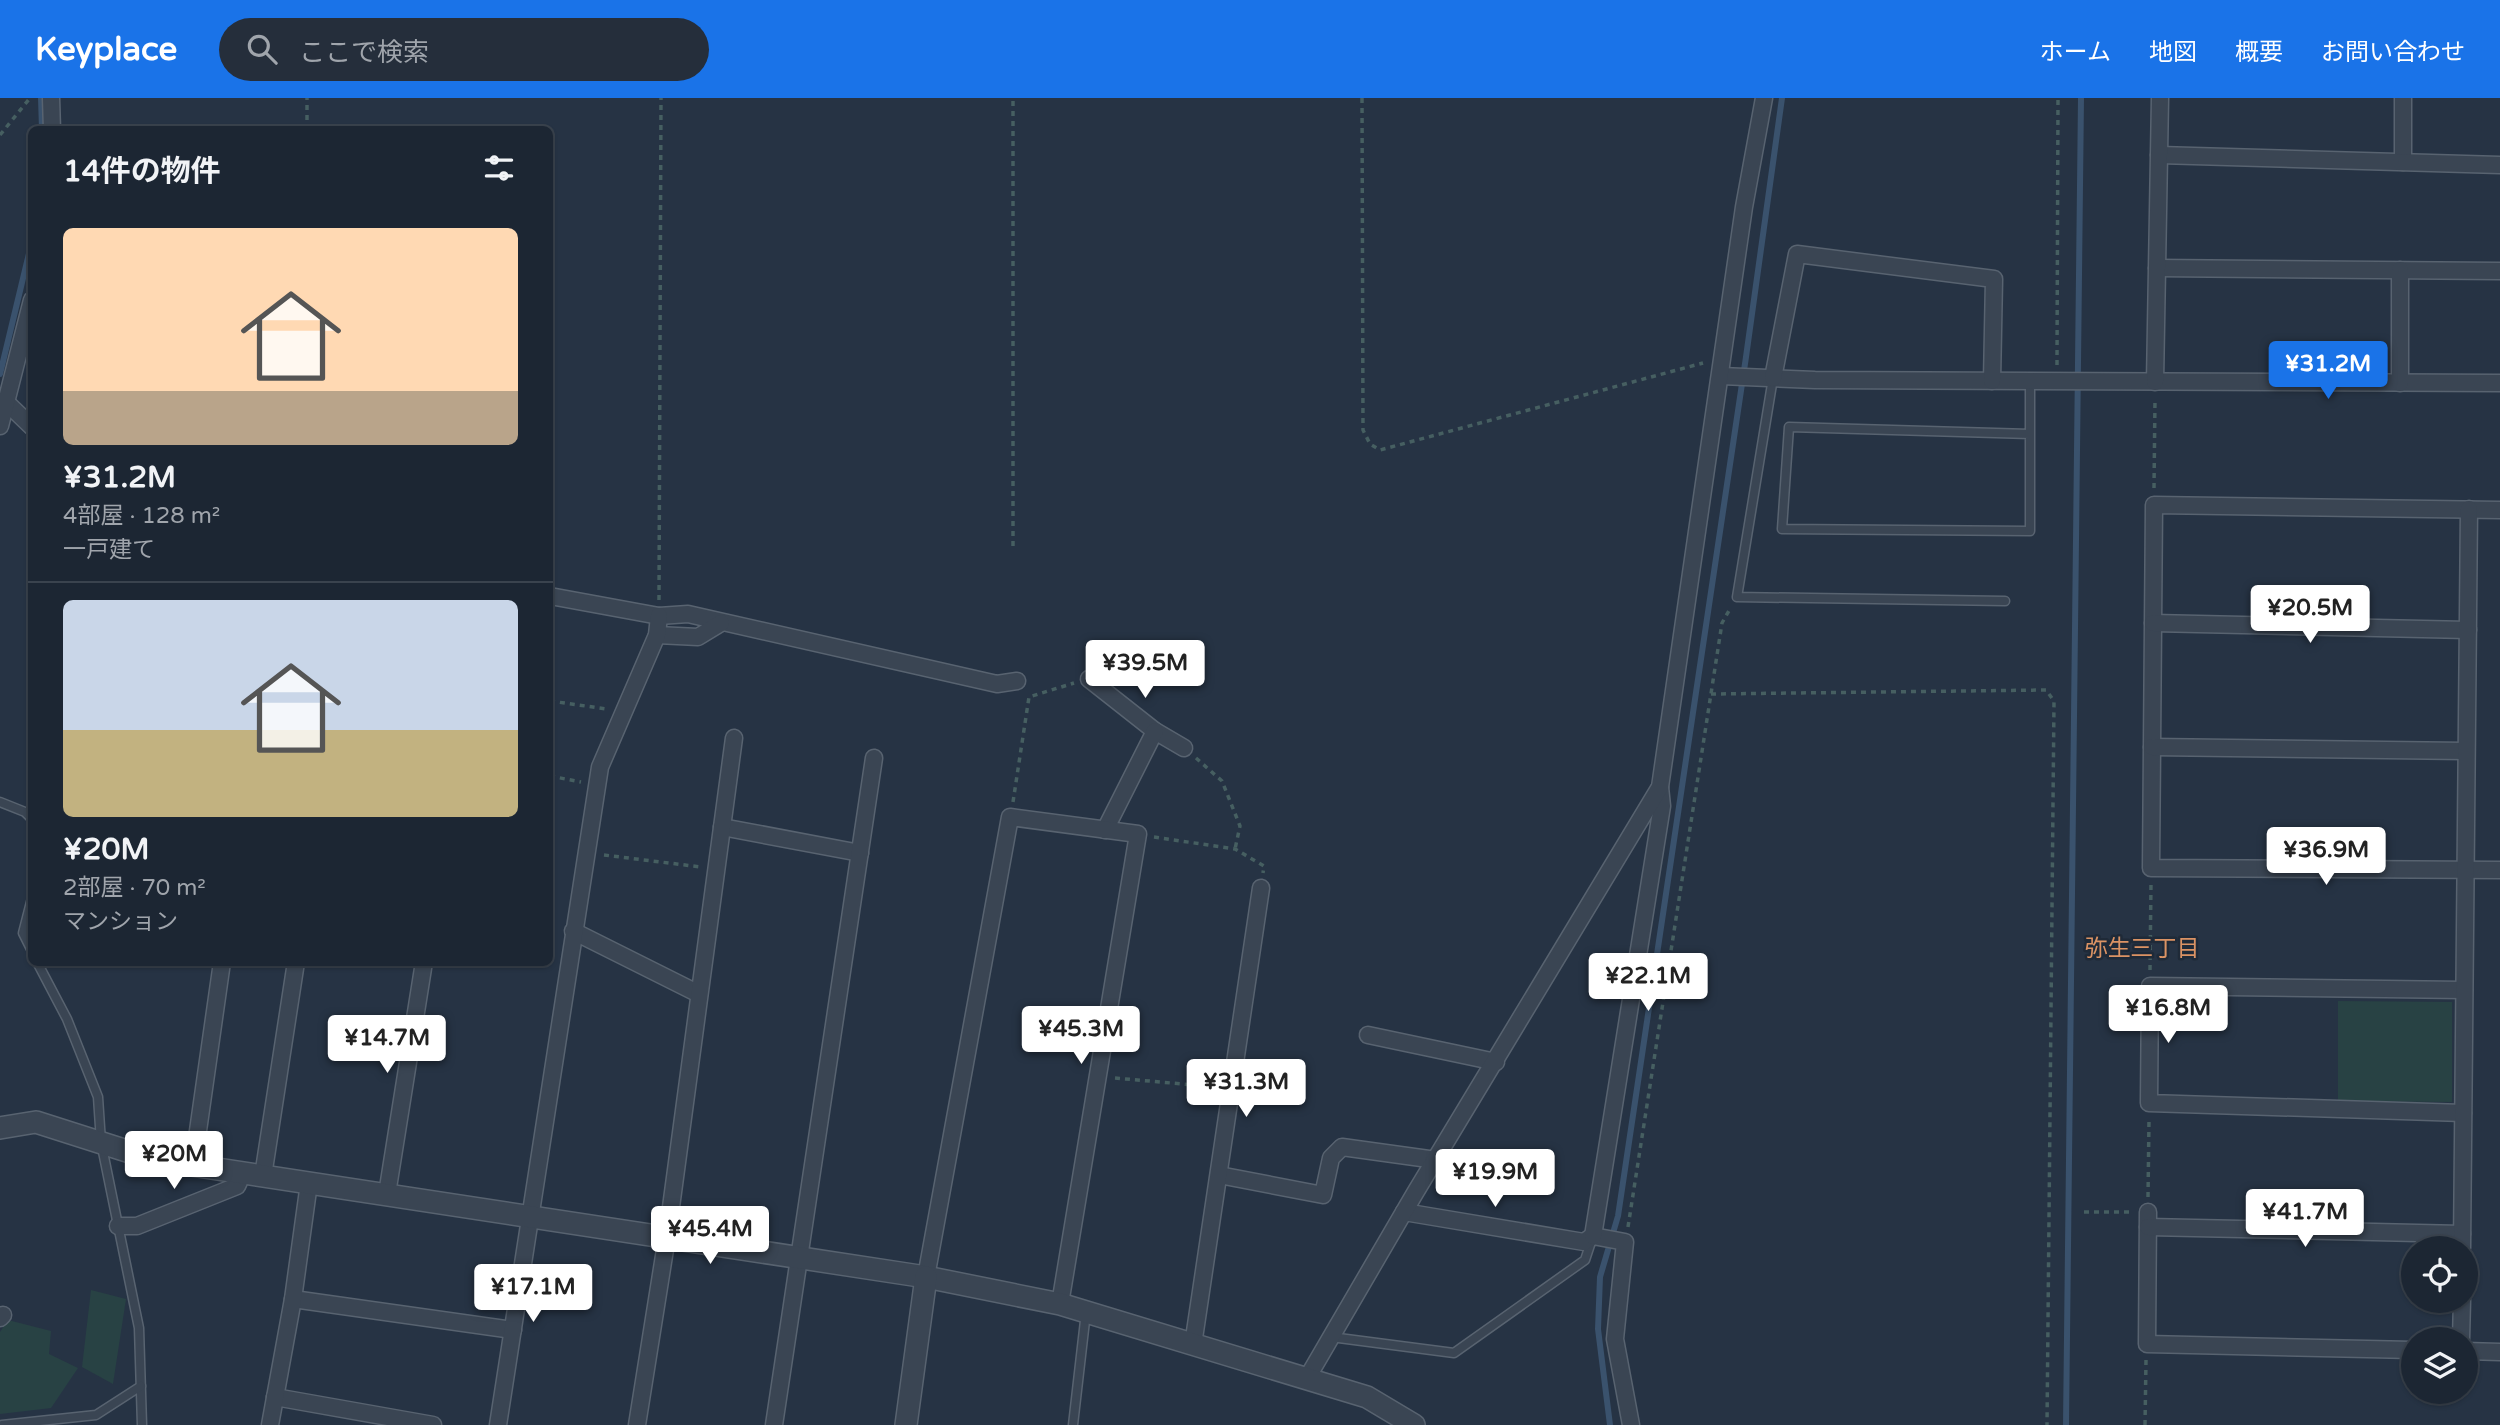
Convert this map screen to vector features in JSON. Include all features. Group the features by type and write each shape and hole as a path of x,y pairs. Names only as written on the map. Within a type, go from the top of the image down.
{"street":[{"path":"51,98 52,126"},
{"path":"1593,1236 1662,806 1660,787 1744,207 1764,98"},
{"path":"2155,382 2160,98"},
{"path":"2403,98 2403,162"},
{"path":"2159,155 2500,165"},
{"path":"1773,378 1797,254 1994,279 1992,381"},
{"path":"2157,268 2500,271"},
{"path":"2400,271 2400,383"},
{"path":"0,426 28,316"},
{"path":"1721,376 2056,382 2500,383"},
{"path":"7,402 28,423"},
{"path":"2500,510 2154,505 2151,868 2500,870"},
{"path":"2462,1236 2469,509"},
{"path":"553,597 659,616 688,614 978,681 997,684 1017,681"},
{"path":"498,1425 600,766 657,635 659,616"},
{"path":"657,635 698,637 721,622"},
{"path":"2153,623 2468,630"},
{"path":"1089,678 1155,731 1184,748"},
{"path":"1105,830 1155,731"},
{"path":"636,1425 667,1237 734,738"},
{"path":"2152,747 2466,751"},
{"path":"774,1425 801,1260 873,758"},
{"path":"1306,1380 1660,787"},
{"path":"906,1425 926,1277 1010,817 1138,834 1060,1304"},
{"path":"722,827 860,853"},
{"path":"1194,1345 1261,888"},
{"path":"573,930 699,994"},
{"path":"193,1166 221,966"},
{"path":"118,1226 137,1226 237,1186 253,1175 295,966"},
{"path":"387,1194 423,966"},
{"path":"2463,1113 2149,1103 2150,986 2464,990"},
{"path":"1368,1035 1496,1062"},
{"path":"0,1128 36,1122 152,1159 926,1277 1060,1304 1367,1397 1414,1425"},
{"path":"1219,1175 1323,1195 1331,1157 1342,1147 1436,1160"},
{"path":"270,1425 293,1299 309,1183"},
{"path":"1404,1212 1584,1242 1593,1236 1625,1242 1615,1339 1630,1425"},
{"path":"2401,1237 2148,1219 2147,1344 2401,1350"},
{"path":"293,1299 513,1330"},
{"path":"2478,1351 2500,1352"},
{"path":"275,1397 433,1425"}],"lane":[{"path":"1773,378 1737,596 2005,601"},
{"path":"2030,381 2030,434 2030,531 1782,529 1789,427 2030,434"},
{"path":"0,802 28,816"},
{"path":"28,914 23,933 28,943"},
{"path":"39,966 67,1019 98,1097 101,1142 139,1328 142,1425"},
{"path":"1331,1337 1454,1353 1585,1260 1593,1236"},
{"path":"1073,1425 1086,1312"},
{"path":"2,1425 96,1415 141,1387"}],"path":[{"path":"0,135 30,98"},
{"path":"307,98 307,126"},
{"path":"659,616 661,98"},
{"path":"1013,98 1013,546"},
{"path":"1362,98 1363,430 1370,444 1380,450 1722,359"},
{"path":"2056,382 2058,98"},
{"path":"2154,505 2155,382"},
{"path":"1625,1242 1722,623 1737,596"},
{"path":"1010,817 1028,697 1089,678"},
{"path":"1711,694 2046,690 2054,701 2047,1425"},
{"path":"553,701 623,711"},
{"path":"1184,748 1222,781 1240,826 1235,849"},
{"path":"553,777 597,785"},
{"path":"1138,834 1235,849 1264,866 1261,888"},
{"path":"586,852 716,869"},
{"path":"2150,986 2151,868"},
{"path":"1098,1077 1232,1089"},
{"path":"2084,1212 2148,1219 2149,1103"},
{"path":"2145,1425 2147,1344"}],"green space":[{"path":"2338,1001 2452,1002 2452,1102 2338,1101"},
{"path":"91,1290 126,1299 113,1384 82,1367"},
{"path":"8,1320 51,1331 49,1354 78,1368 51,1408 0,1414 0,1332"}],"waterway":[{"path":"41,98 42,126"},
{"path":"1610,1425 1598,1329 1600,1277 1618,1216 1782,98"},
{"path":"2066,1425 2081,98"},
{"path":"0,374 28,258"}],"district":[{"name":"弥生三丁目","path":"2142,949"}]}
